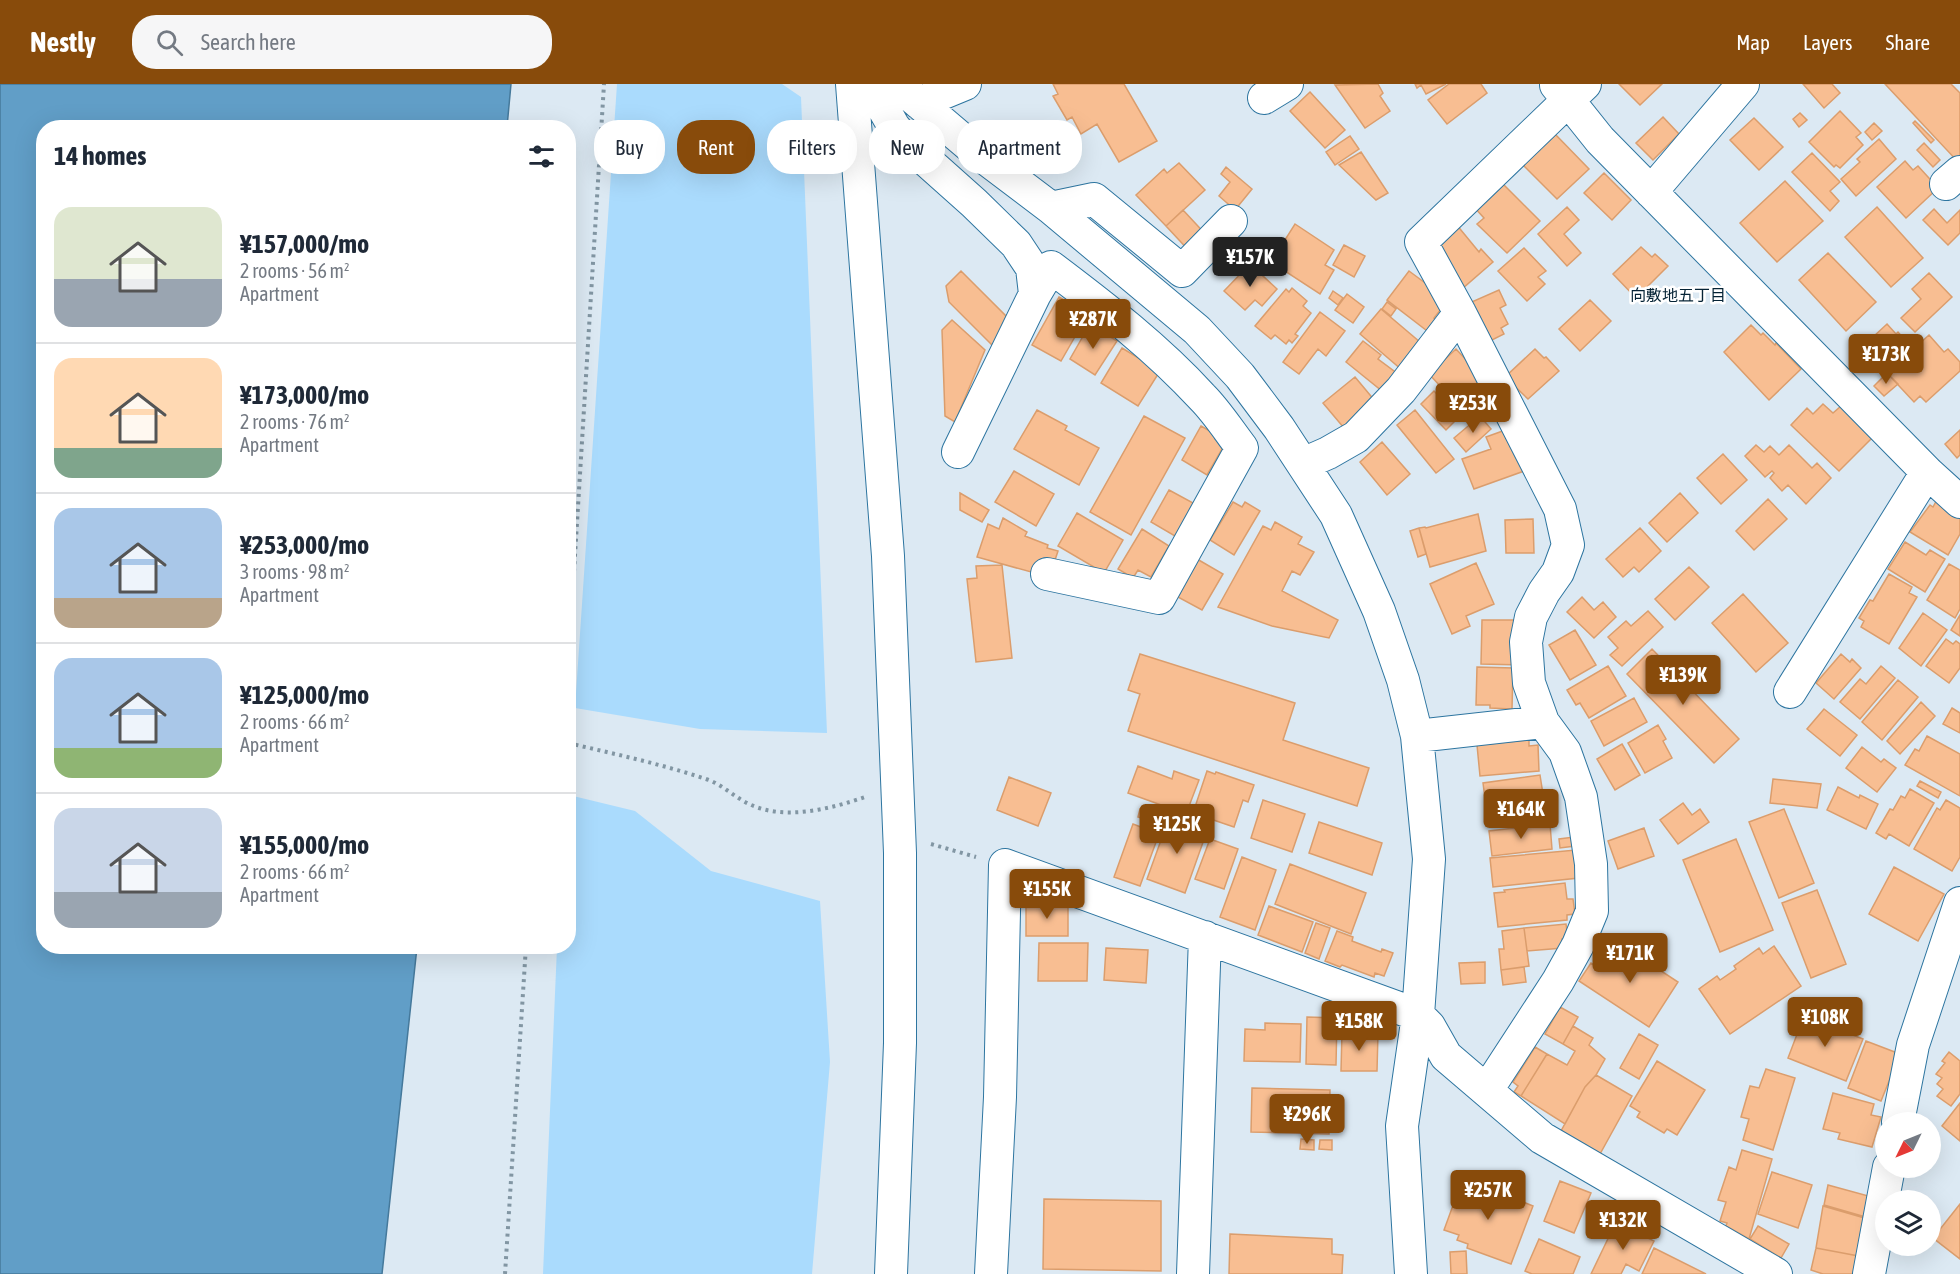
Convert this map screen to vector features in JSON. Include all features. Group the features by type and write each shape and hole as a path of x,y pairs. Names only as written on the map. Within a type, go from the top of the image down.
{"street":[{"path":"852,84 887,544 899,835 900,1043 891,1274"},
{"path":"880,84 881,104 894,127 909,145 974,202 1016,244 1032,268 1035,294"},
{"path":"908,94 965,84"},
{"path":"1650,192 1743,84"},
{"path":"1487,1090 1558,981 1578,945 1592,910 1591,864 1581,797 1564,752 1543,722 1529,683 1526,642 1531,617 1558,572 1568,545 1560,509 1460,313 1420,242 1570,89 1600,140 1927,472 1960,502"},
{"path":"908,94 977,152 1051,207 1197,330 1240,376 1303,464 1336,515 1379,611 1404,680 1417,736 1429,859 1418,1015 1402,1126 1411,1274"},
{"path":"1051,207 1094,199 1182,271 1231,221"},
{"path":"958,452 1035,294 1051,267 1110,311 1162,358 1203,397 1242,448 1159,598 1047,574"},
{"path":"1303,464 1356,437 1401,390 1460,313"},
{"path":"1790,692 1927,472"},
{"path":"1417,736 1543,722"},
{"path":"991,1274 1000,1097 1005,865 1418,1015 1429,1026 1446,1056 1542,1138 1776,1274"},
{"path":"1900,1112 1913,1045 1960,903"},
{"path":"1193,1274 1205,937"},
{"path":"1869,1274 1887,1178"}],"path":[{"path":"576,539 604,84"},
{"path":"576,745 665,766 712,781 750,805 784,812 830,807 897,785"},
{"path":"899,835 1005,865"},
{"path":"505,1274 525,954"}],"shaded area":[{"path":"0,84 511,84 508,120 36,120 36,954 416,954 382,1274 0,1274"},
{"path":"617,84 782,84 801,97 802,120 767,120 767,174 804,174 827,733 700,729 576,708 611,174 665,174 665,120 615,120"},
{"path":"576,797 635,811 711,871 820,901 830,1062 812,1274 543,1274 557,954 576,954"}],"building":[{"path":"1053,84 1124,84 1157,141 1119,162 1097,124 1082,133 1082,120 1074,120 1072,117 1067,120 1053,96 1058,94"},
{"path":"1378,84 1383,93 1380,96 1390,111 1365,128 1335,85"},
{"path":"1415,84 1446,84 1426,94 1421,85 1417,88"},
{"path":"1449,84 1481,84 1487,93 1447,124 1428,100"},
{"path":"1619,84 1662,84 1640,105"},
{"path":"1803,84 1832,84 1840,93 1824,108"},
{"path":"1885,84 1951,84 1960,93 1960,164"},
{"path":"1310,92 1345,130 1325,148 1290,111"},
{"path":"1840,111 1861,133 1856,137 1863,145 1840,168 1836,165 1834,167 1809,142"},
{"path":"1800,113 1807,120 1799,127 1793,119"},
{"path":"1663,117 1679,134 1653,160 1636,143"},
{"path":"1754,118 1783,147 1759,170 1730,140"},
{"path":"1915,121 1934,140 1931,143 1913,123"},
{"path":"1874,123 1882,131 1872,140 1865,132"},
{"path":"1555,134 1589,169 1557,199 1523,165"},
{"path":"1350,136 1359,149 1335,165 1326,152"},
{"path":"1879,139 1896,159 1856,196 1841,179 1860,162 1857,159"},
{"path":"1924,143 1940,160 1933,167 1917,150"},
{"path":"1361,152 1388,193 1376,200 1339,165"},
{"path":"1812,153 1840,182 1830,191 1839,201 1830,211 1792,172"},
{"path":"1905,161 1913,170 1918,166 1938,188 1906,218 1877,187"},
{"path":"1179,163 1205,190 1166,226 1136,195 1164,169 1167,173"},
{"path":"1226,167 1252,189 1235,210 1219,196 1230,182 1221,174"},
{"path":"1604,173 1631,200 1612,220 1584,193"},
{"path":"1500,181 1540,221 1507,253 1477,224 1484,218 1474,207"},
{"path":"1785,181 1823,221 1777,262 1740,223"},
{"path":"1567,207 1579,220 1564,234 1581,253 1567,266 1538,234"},
{"path":"1877,207 1923,258 1891,287 1845,237"},
{"path":"1934,209 1947,223 1960,210 1960,233 1948,245 1923,220"},
{"path":"1183,210 1209,238 1192,254 1166,226"},
{"path":"1295,224 1334,250 1325,265 1334,270 1320,294 1271,262"},
{"path":"1456,224 1479,252 1481,249 1493,262 1463,288 1443,257 1446,254 1434,241"},
{"path":"1344,245 1365,256 1354,277 1333,265"},
{"path":"1641,247 1652,257 1655,254 1668,266 1636,298 1613,274"},
{"path":"1524,248 1546,271 1538,277 1545,284 1527,301 1498,271"},
{"path":"1828,253 1876,302 1846,331 1799,280"},
{"path":"1250,264 1277,289 1262,306 1255,300 1245,310 1224,291"},
{"path":"961,271 1009,319 994,347 949,302 946,286"},
{"path":"1409,271 1448,300 1434,318 1443,325 1435,337 1387,300"},
{"path":"1929,273 1952,297 1915,332 1901,318 1921,299 1912,289"},
{"path":"1292,288 1307,301 1303,306 1311,313 1295,334 1298,336 1292,343 1289,340 1286,344 1275,335 1271,339 1255,326 1286,289 1289,292"},
{"path":"1499,290 1506,305 1500,308 1508,324 1501,328 1504,334 1486,343 1467,304"},
{"path":"1333,291 1343,298 1338,305 1329,298"},
{"path":"1347,294 1364,307 1353,323 1335,310"},
{"path":"1059,297 1088,314 1061,361 1032,345"},
{"path":"1590,300 1611,321 1580,351 1559,329"},
{"path":"1387,302 1396,309 1391,316 1382,309"},
{"path":"1381,309 1427,348 1402,370 1360,334"},
{"path":"1320,312 1345,331 1326,356 1318,349 1299,374 1283,362"},
{"path":"952,320 985,350 955,422 945,416 942,330"},
{"path":"1090,324 1117,341 1095,375 1070,359"},
{"path":"1887,324 1905,340 1875,368 1859,350"},
{"path":"1751,325 1761,335 1763,333 1775,345 1776,343 1801,369 1769,400 1724,352"},
{"path":"1929,335 1944,352 1948,349 1960,362 1960,371 1926,402 1920,396 1914,402 1887,373"},
{"path":"1363,341 1381,355 1378,359 1398,374 1387,395 1346,362"},
{"path":"1122,348 1160,371 1138,406 1101,383"},
{"path":"1456,349 1481,376 1491,392 1467,415 1429,374"},
{"path":"1535,349 1559,371 1528,399 1505,377"},
{"path":"1887,373 1898,384 1884,396 1874,386"},
{"path":"1355,377 1375,401 1344,428 1323,403"},
{"path":"1434,391 1459,417 1446,430 1421,404"},
{"path":"1823,404 1833,413 1841,406 1872,438 1839,471 1791,425 1807,408 1813,414"},
{"path":"1037,410 1067,426 1065,430 1099,448 1079,485 1014,449"},
{"path":"1415,410 1454,459 1436,473 1397,425"},
{"path":"1144,416 1185,438 1131,535 1090,512"},
{"path":"1480,416 1491,429 1466,452 1454,438"},
{"path":"1201,426 1217,435 1215,439 1225,444 1207,475 1182,460"},
{"path":"1511,428 1527,470 1474,489 1462,459 1491,449 1486,437"},
{"path":"1960,430 1960,455 1957,458 1945,444"},
{"path":"1382,442 1410,474 1387,495 1360,462"},
{"path":"1756,445 1764,452 1770,446 1779,455 1789,445 1812,468 1817,463 1831,478 1806,504 1788,485 1782,491 1770,478 1774,473 1772,471 1765,477 1745,456"},
{"path":"1723,454 1747,480 1721,504 1697,478"},
{"path":"1014,471 1054,494 1036,526 995,502"},
{"path":"1169,490 1195,504 1180,539 1151,522"},
{"path":"960,493 989,510 982,522 960,510"},
{"path":"1680,493 1698,513 1667,542 1649,523"},
{"path":"1939,496 1960,515 1960,534 1948,555 1910,532 1930,505 1933,507"},
{"path":"1768,499 1787,519 1754,550 1736,531"},
{"path":"1233,502 1242,507 1245,502 1260,511 1234,555 1210,540"},
{"path":"1077,513 1123,540 1104,573 1058,546"},
{"path":"1478,514 1486,551 1430,567 1419,528"},
{"path":"1003,518 1027,532 1025,536 1048,545 1047,548 1058,551 1054,563 1042,575 977,557 988,524 999,529"},
{"path":"1533,519 1534,553 1506,553 1505,520"},
{"path":"1275,522 1302,537 1298,544 1314,552 1300,575 1292,571 1282,591 1338,620 1329,638 1272,626 1218,607 1263,526 1271,530"},
{"path":"1419,528 1426,554 1418,557 1410,531"},
{"path":"1640,528 1661,551 1639,572 1634,567 1623,577 1606,559"},
{"path":"1142,529 1169,546 1151,577 1138,570 1133,578 1118,569"},
{"path":"1905,542 1926,555 1930,550 1945,559 1925,592 1888,569"},
{"path":"1197,559 1223,574 1202,610 1176,596"},
{"path":"1476,563 1494,604 1466,616 1470,626 1452,634 1430,584"},
{"path":"1949,564 1960,570 1960,609 1955,618 1927,600"},
{"path":"1002,565 1012,658 976,662 967,579 977,578 976,566"},
{"path":"1689,567 1709,587 1675,620 1655,599"},
{"path":"1889,574 1912,587 1909,593 1917,597 1889,644 1861,627 1864,621 1859,618 1870,600 1873,601"},
{"path":"1743,594 1788,643 1756,672 1712,623"},
{"path":"1582,597 1594,610 1603,602 1616,617 1594,638 1567,612"},
{"path":"1648,611 1663,627 1622,666 1610,655 1618,648 1608,637 1626,621 1631,626"},
{"path":"1923,613 1947,630 1921,666 1899,648"},
{"path":"1960,615 1960,636 1951,630"},
{"path":"1482,620 1516,620 1522,665 1481,664"},
{"path":"1575,630 1596,665 1570,680 1549,645"},
{"path":"1946,639 1953,644 1956,641 1960,644 1960,668 1949,683 1926,666"},
{"path":"1652,649 1739,739 1714,763 1627,674"},
{"path":"1140,654 1295,703 1283,740 1369,768 1357,806 1128,731 1140,694 1128,690"},
{"path":"1841,654 1850,662 1852,659 1861,668 1834,699 1816,683"},
{"path":"1608,666 1626,696 1589,718 1580,703 1576,705 1567,690"},
{"path":"1881,666 1895,678 1860,719 1840,702 1860,679 1866,684"},
{"path":"1477,667 1513,668 1512,709 1476,705"},
{"path":"1898,680 1918,697 1882,740 1862,722"},
{"path":"1634,698 1647,722 1604,746 1591,721"},
{"path":"1921,702 1935,716 1900,754 1887,741"},
{"path":"1952,708 1960,713 1960,733 1943,724"},
{"path":"1824,709 1857,735 1840,756 1807,729"},
{"path":"1658,725 1666,739 1663,741 1672,758 1645,773 1628,743"},
{"path":"1927,736 1960,754 1960,796 1905,765 1915,749 1919,751"},
{"path":"1529,740 1529,746 1538,745 1539,771 1480,776 1477,745"},
{"path":"1622,744 1640,775 1615,790 1597,759"},
{"path":"1862,747 1881,762 1884,759 1896,768 1877,792 1846,768"},
{"path":"1138,766 1172,779 1174,771 1199,780 1186,814 1128,793"},
{"path":"1207,771 1254,785 1248,802 1243,800 1234,827 1193,813"},
{"path":"1540,775 1545,807 1487,814 1483,783"},
{"path":"1009,777 1051,793 1038,826 997,810"},
{"path":"1773,779 1821,784 1817,808 1770,803"},
{"path":"1920,781 1941,792 1938,798 1917,786"},
{"path":"1838,787 1859,798 1860,795 1878,804 1866,829 1827,810"},
{"path":"1910,789 1934,803 1909,846 1889,834 1886,839 1876,833 1890,809 1893,810 1901,796 1905,798"},
{"path":"1263,800 1305,814 1292,852 1251,838"},
{"path":"1946,800 1960,808 1960,857 1952,871 1914,849 1937,808 1940,810"},
{"path":"1683,803 1692,815 1700,809 1709,822 1678,844 1660,820"},
{"path":"1140,809 1159,815 1157,823 1138,817"},
{"path":"1784,809 1814,883 1779,898 1749,822"},
{"path":"1169,818 1207,831 1185,893 1147,879"},
{"path":"1319,822 1382,843 1372,875 1309,853"},
{"path":"1133,824 1159,834 1140,886 1114,877"},
{"path":"1550,824 1552,849 1492,856 1489,831"},
{"path":"1644,828 1654,856 1618,869 1608,841"},
{"path":"1574,837 1575,846 1560,848 1559,839"},
{"path":"1210,839 1238,849 1224,889 1195,879"},
{"path":"1736,839 1773,930 1720,952 1683,860"},
{"path":"1576,850 1579,878 1493,887 1490,858"},
{"path":"1242,857 1276,870 1255,930 1220,917"},
{"path":"1290,864 1366,893 1351,934 1275,904"},
{"path":"1894,867 1944,894 1918,941 1869,914"},
{"path":"1565,883 1567,899 1573,899 1575,914 1567,915 1567,920 1498,927 1494,893"},
{"path":"1817,890 1846,964 1811,978 1782,903"},
{"path":"1026,903 1068,903 1068,936 1026,936"},
{"path":"1269,906 1313,922 1302,952 1258,935"},
{"path":"1316,923 1330,928 1319,959 1305,953"},
{"path":"1566,924 1568,939 1562,939 1563,948 1527,951 1524,928"},
{"path":"1524,928 1529,966 1501,970 1499,949 1504,949 1502,931"},
{"path":"1337,931 1353,937 1352,941 1381,952 1382,949 1393,953 1384,976 1375,973 1374,977 1325,961"},
{"path":"1617,942 1678,982 1649,1027 1579,981 1591,963 1599,968"},
{"path":"1039,943 1088,943 1087,981 1038,981"},
{"path":"1774,946 1801,986 1730,1034 1699,989 1717,976 1720,980 1736,969 1734,966 1759,948 1763,954"},
{"path":"1106,948 1148,950 1146,983 1104,980"},
{"path":"1485,962 1485,983 1461,984 1459,963"},
{"path":"1524,967 1526,982 1503,985 1501,970"},
{"path":"1560,1007 1578,1017 1563,1044 1545,1034"},
{"path":"1804,1016 1863,1039 1846,1081 1788,1058"},
{"path":"1307,1017 1337,1018 1336,1065 1306,1064"},
{"path":"1265,1023 1301,1024 1300,1062 1244,1061 1245,1029 1265,1030"},
{"path":"1573,1026 1593,1038 1589,1045 1605,1059 1596,1075 1585,1087 1565,1124 1521,1096 1547,1054 1567,1065 1575,1051 1563,1044"},
{"path":"1342,1032 1378,1033 1377,1071 1341,1071"},
{"path":"1639,1034 1658,1045 1639,1079 1620,1068"},
{"path":"1866,1041 1900,1054 1881,1101 1848,1088"},
{"path":"1535,1047 1547,1054 1521,1096 1514,1092 1518,1086 1513,1082"},
{"path":"1949,1052 1960,1061 1960,1094 1951,1106 1937,1096 1943,1089 1937,1084 1942,1078 1936,1074 1945,1063 1942,1061"},
{"path":"1657,1061 1705,1090 1677,1135 1667,1129 1664,1133 1637,1117 1640,1112 1630,1106"},
{"path":"1766,1069 1795,1078 1773,1150 1743,1140 1749,1119 1741,1117 1750,1086 1759,1088"},
{"path":"1596,1075 1632,1096 1600,1154 1561,1131 1585,1087"},
{"path":"1252,1088 1330,1090 1329,1134 1251,1132"},
{"path":"1833,1093 1874,1104 1871,1115 1875,1116 1875,1137 1872,1147 1838,1139 1840,1133 1823,1129"},
{"path":"1960,1103 1960,1141 1942,1126"},
{"path":"1301,1139 1314,1140 1314,1150 1300,1149"},
{"path":"1320,1140 1332,1140 1332,1150 1319,1149"},
{"path":"1742,1150 1772,1159 1749,1239 1726,1226 1727,1223 1720,1221 1726,1202 1718,1200 1729,1167 1736,1170"},
{"path":"1772,1172 1812,1185 1798,1228 1758,1214"},
{"path":"1463,1178 1533,1206 1511,1264 1467,1248 1468,1244 1457,1240 1459,1235 1444,1230"},
{"path":"1560,1181 1591,1193 1574,1233 1544,1221"},
{"path":"1828,1185 1872,1197 1869,1218 1824,1205"},
{"path":"1044,1199 1161,1201 1161,1271 1043,1269"},
{"path":"1960,1204 1960,1259 1941,1244 1941,1228"},
{"path":"1823,1206 1868,1219 1864,1257 1816,1248"},
{"path":"1616,1222 1654,1241 1639,1271 1626,1264 1621,1274 1591,1274"},
{"path":"1758,1226 1789,1244 1781,1258 1750,1239"},
{"path":"1230,1234 1332,1239 1332,1254 1343,1255 1342,1274 1229,1274"},
{"path":"1539,1239 1580,1257 1573,1274 1532,1274 1525,1271"},
{"path":"1654,1248 1706,1274 1642,1274"},
{"path":"1816,1248 1864,1257 1861,1274 1823,1274 1811,1270"},
{"path":"1466,1251 1467,1274 1451,1274 1450,1252"}],"district":[{"name":"向敷地五丁目","path":"1678,295"}]}
